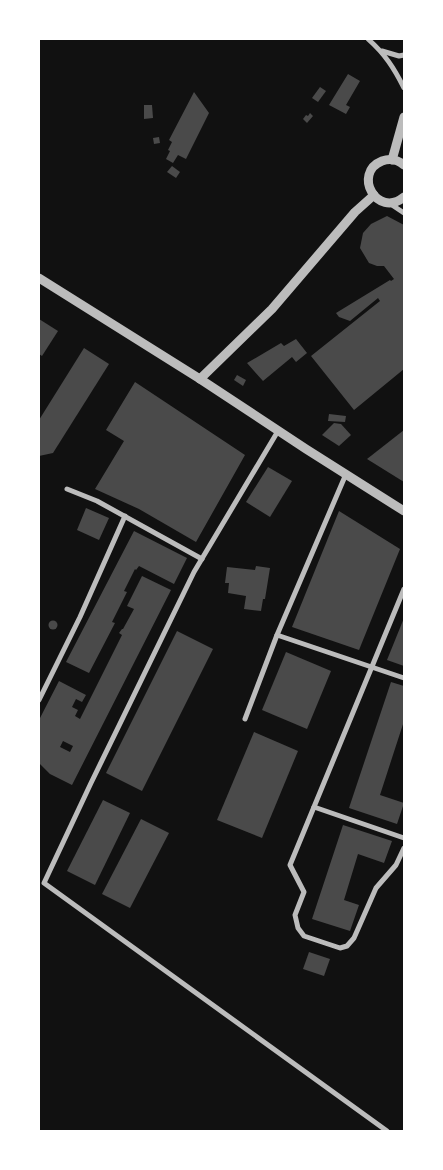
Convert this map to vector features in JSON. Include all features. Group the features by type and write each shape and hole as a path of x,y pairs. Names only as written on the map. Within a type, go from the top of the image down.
{"street":[{"path":"368,39 382,51 404,88"},
{"path":"382,51 399,56 404,55"},
{"path":"392,160 404,117"},
{"path":"404,165 392,160 378,163 369,175 368,182 374,195 404,213"},
{"path":"200,379 272,309 354,212 374,195"},
{"path":"388,203 396,202 404,197"},
{"path":"39,278 404,511"},
{"path":"278,431 194,572 44,882 387,1131"},
{"path":"245,719 277,635 346,474"},
{"path":"67,489 97,501 202,558"},
{"path":"39,700 80,618 125,516"},
{"path":"404,589 290,865 304,892 295,915 298,928 304,936 340,948 346,946 354,938 376,888 396,865 404,848"},
{"path":"277,635 404,678"},
{"path":"314,807 404,838"}],"building":[{"path":"348,74 360,81 346,105 350,107 346,114 329,105"},
{"path":"320,87 326,91 318,102 312,98"},
{"path":"194,92 209,113 186,159 178,155 173,163 166,159 172,142 169,140"},
{"path":"144,105 152,105 153,118 144,119"},
{"path":"310,113 313,116 307,123 303,119"},
{"path":"159,137 160,143 154,144 153,138"},
{"path":"172,166 180,172 176,178 167,172"},
{"path":"387,216 404,225 404,369 354,410 311,356 380,301 378,298 350,321 339,317 336,313 394,279 384,266 369,263 360,248 363,233 371,224"},
{"path":"39,319 58,331 42,356 39,354"},
{"path":"296,339 307,353 296,362 292,357 263,381 247,363 281,343 284,346"},
{"path":"84,348 109,364 53,453 39,456 39,420"},
{"path":"237,375 246,380 243,386 234,380"},
{"path":"135,382 245,455 196,542 139,509 95,489 124,441 106,430"},
{"path":"329,414 346,416 345,422 328,421"},
{"path":"334,423 341,424 351,435 339,446 322,435"},
{"path":"404,430 404,482 367,459"},
{"path":"268,467 292,481 270,517 246,502"},
{"path":"86,508 109,518 99,540 77,530"},
{"path":"339,511 400,549 359,650 292,627"},
{"path":"134,531 187,558 174,584 139,566 135,569 124,591 127,592 112,622 115,623 89,673 66,662"},
{"path":"256,566 270,568 261,611 244,609 246,596 228,593 229,583 225,583 227,567 255,570"},
{"path":"142,576 171,590 72,785 50,774 39,763 39,720 59,681 86,695 82,702 76,699 72,707 78,710 75,716 80,719 122,635 119,633 134,609 127,606","holes":["63,741 73,746 70,752 60,747"]},
{"path":"404,618 404,666 387,660"},
{"path":"53,620 58,625 53,630 48,625"},
{"path":"177,631 213,649 142,791 106,773"},
{"path":"286,652 331,671 307,729 262,710"},
{"path":"391,682 404,686 404,721 380,795 404,803 397,824 349,808"},
{"path":"254,732 298,751 262,838 217,820"},
{"path":"103,800 130,813 95,885 67,871"},
{"path":"141,819 169,833 130,908 102,894"},
{"path":"343,825 392,841 384,863 358,854 344,900 359,905 350,931 312,919"},
{"path":"309,952 330,959 324,976 303,969"}]}
